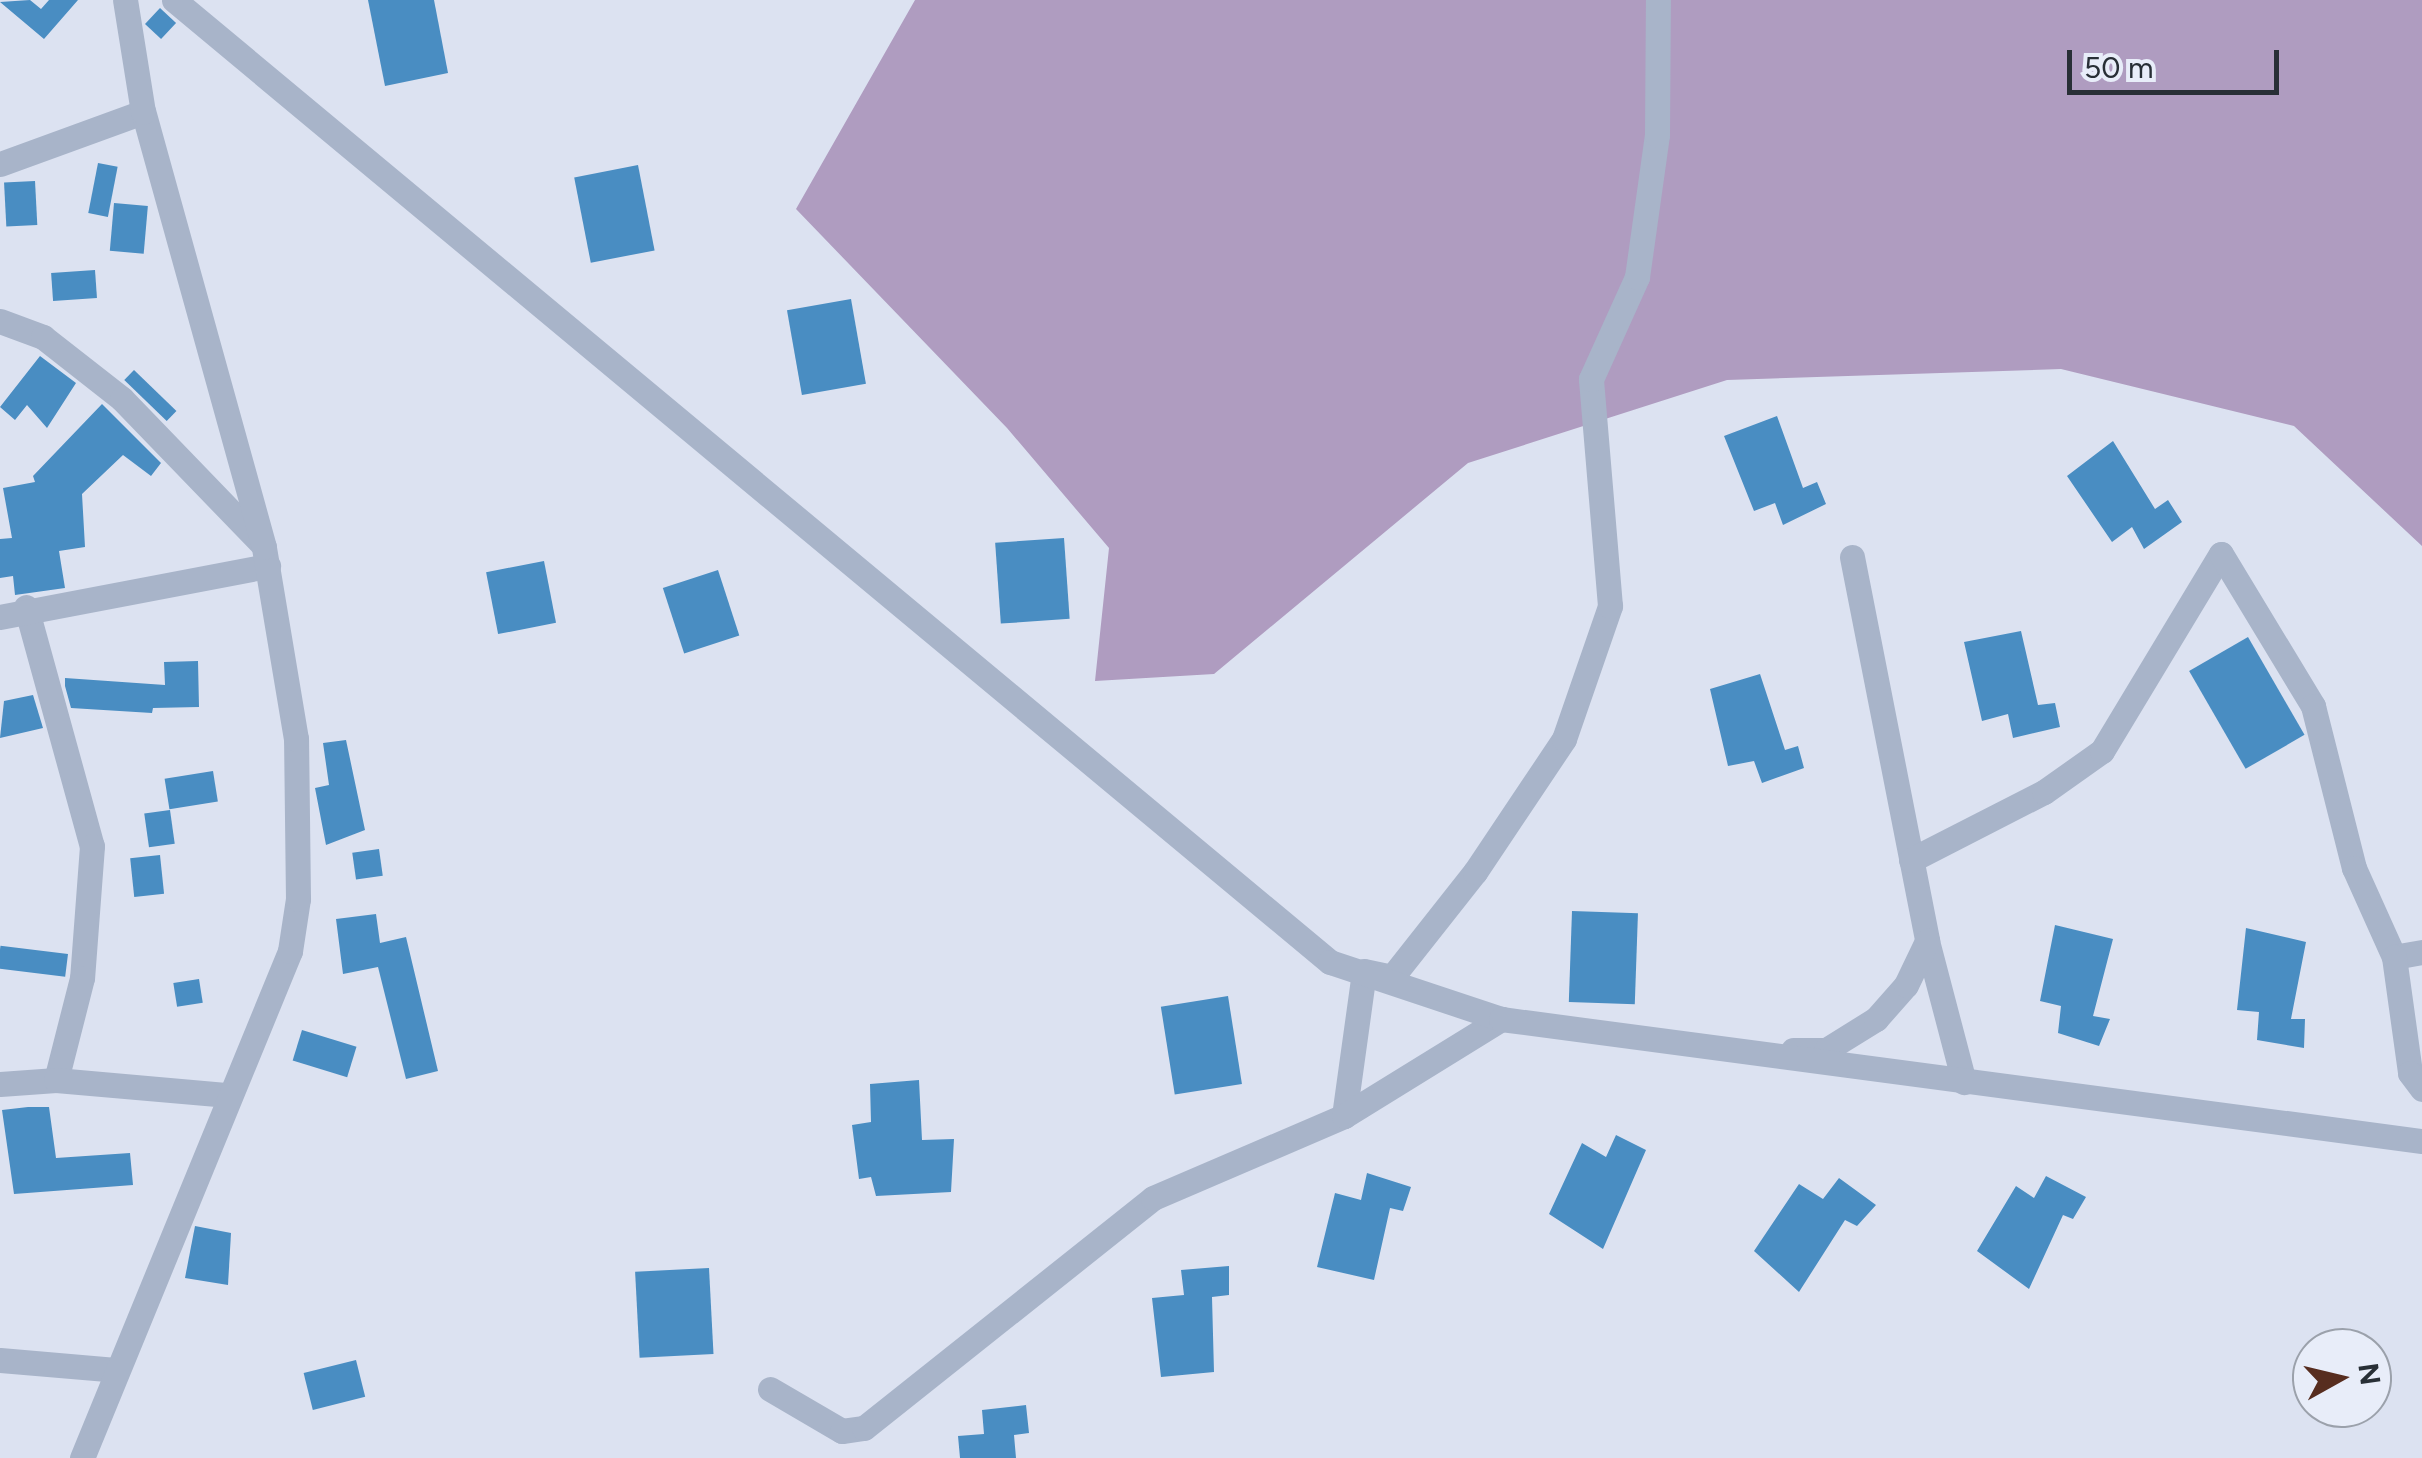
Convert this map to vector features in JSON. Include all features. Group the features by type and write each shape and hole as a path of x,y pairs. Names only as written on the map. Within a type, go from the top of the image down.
{"street":[{"path":"82,1458 290,951 298,899 296,739 266,556 143,112 126,0"},
{"path":"174,0 1330,962 1392,977 1475,872 1564,739 1610,606 1591,379 1637,277 1657,135 1658,0"},
{"path":"0,164 143,112"},
{"path":"0,321 42,337 122,399 266,556"},
{"path":"1912,860 2044,792 2102,750 2221,554 2314,706 2354,868 2394,957 2410,1074 2422,1089"},
{"path":"0,617 26,607 266,556"},
{"path":"1852,557 1927,942 1964,1082"},
{"path":"26,607 92,846 82,978 56,1080"},
{"path":"1721,1050 1826,1050 1876,1019 1906,985 1927,942"},
{"path":"2394,957 2422,952"},
{"path":"1364,971 1501,1019 2422,1141"},
{"path":"1344,1116 1364,971"},
{"path":"770,1389 842,1430 864,1428 1153,1198 1344,1116 1501,1019"},
{"path":"0,1084 56,1080 228,1095"},
{"path":"0,1360 116,1370"}],"shaded area":[{"path":"915,0 2422,0 2422,546 2294,426 2061,369 1727,380 1468,463 1214,674 1095,681 1109,548 1007,428 796,209"}],"building":[{"path":"30,0 41,9 49,0 78,0 44,39 0,2"},
{"path":"368,0 434,0 448,73 385,86"},
{"path":"160,8 176,23 161,39 145,24"},
{"path":"98,163 118,167 108,217 88,213"},
{"path":"638,165 655,250 591,263 574,177"},
{"path":"35,181 37,225 6,227 4,183"},
{"path":"114,203 148,206 144,254 110,251"},
{"path":"95,270 97,298 53,301 51,273"},
{"path":"851,299 866,384 802,395 787,310"},
{"path":"40,356 76,383 47,428 27,405 15,420 0,407"},
{"path":"134,370 176,411 167,421 124,380"},
{"path":"102,404 161,463 151,476 123,455 82,494 85,547 59,551 65,588 15,595 13,576 0,578 0,539 12,538 3,488 35,482 33,476"},
{"path":"1777,416 1803,488 1817,482 1826,504 1783,525 1775,503 1754,511 1724,436"},
{"path":"2113,441 2155,509 2168,500 2182,522 2144,549 2132,527 2112,542 2067,476"},
{"path":"1064,538 1070,619 1001,624 995,543"},
{"path":"544,561 556,623 498,634 486,572"},
{"path":"718,570 739,636 684,654 663,588"},
{"path":"2021,631 2038,705 2055,703 2060,727 2013,738 2008,714 1982,721 1964,642"},
{"path":"2248,637 2304,735 2246,769 2189,671"},
{"path":"198,661 199,707 153,708 152,713 71,708 65,678 165,685 164,662"},
{"path":"1760,674 1785,750 1798,746 1804,768 1762,783 1754,761 1728,766 1710,689"},
{"path":"33,695 43,728 0,738 4,701"},
{"path":"346,740 365,830 326,845 315,788 329,785 323,743"},
{"path":"213,771 218,802 169,809 165,779"},
{"path":"170,810 175,844 149,847 144,814"},
{"path":"379,849 383,876 356,879 352,853"},
{"path":"160,855 164,894 134,897 130,858"},
{"path":"1572,911 1638,913 1635,1004 1569,1002"},
{"path":"376,914 380,943 406,937 438,1071 406,1079 378,967 343,974 336,919"},
{"path":"2055,925 2113,939 2093,1016 2110,1019 2099,1046 2058,1033 2061,1006 2040,1001"},
{"path":"2246,928 2306,942 2291,1019 2305,1019 2304,1048 2257,1040 2259,1012 2237,1010"},
{"path":"1,946 68,954 65,977 0,969"},
{"path":"199,979 203,1003 177,1007 173,983"},
{"path":"1228,996 1242,1084 1175,1095 1161,1007"},
{"path":"302,1030 357,1047 347,1077 293,1061"},
{"path":"919,1080 922,1140 954,1139 951,1192 876,1196 871,1177 859,1179 852,1125 871,1122 870,1084"},
{"path":"49,1107 56,1158 130,1153 133,1185 14,1194 2,1110"},
{"path":"1616,1135 1646,1150 1603,1249 1549,1214 1582,1143 1606,1157"},
{"path":"1367,1173 1411,1187 1403,1211 1390,1208 1374,1280 1317,1267 1335,1193 1361,1200"},
{"path":"2046,1176 2086,1197 2073,1219 2063,1215 2029,1289 1977,1251 2016,1186 2034,1198"},
{"path":"1839,1178 1876,1205 1857,1226 1845,1220 1799,1292 1754,1251 1799,1184 1823,1199"},
{"path":"195,1226 231,1233 228,1285 185,1278"},
{"path":"1229,1266 1229,1295 1212,1297 1214,1372 1161,1377 1152,1298 1184,1295 1181,1270"},
{"path":"709,1268 714,1354 640,1358 635,1272"},
{"path":"356,1360 365,1397 313,1410 304,1373"},
{"path":"1026,1405 1029,1433 1014,1435 1016,1458 960,1458 958,1436 984,1434 982,1410"}]}
